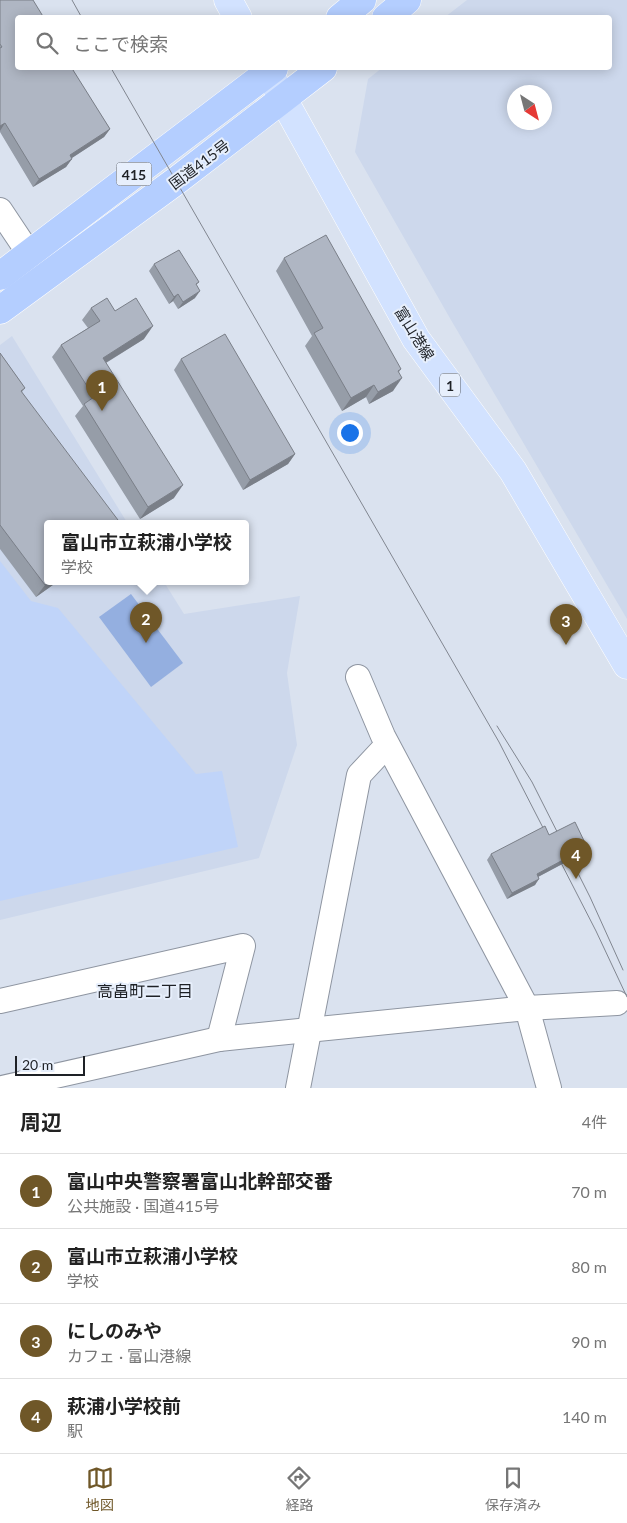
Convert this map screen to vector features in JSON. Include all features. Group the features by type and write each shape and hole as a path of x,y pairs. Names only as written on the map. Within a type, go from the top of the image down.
{"highway":[{"path":"344,15 362,0"},
{"path":"390,15 408,0"},
{"name":"国道415号","path":"0,276 30,255 268,70"},
{"name":"国道415号","path":"0,310 320,70"}],"main road":[{"path":"228,0 236,15"},
{"name":"富山港線","path":"270,70 416,339 513,472 627,665"}],"street":[{"path":"0,210 45,278"},
{"path":"358,677 387,745 527,1008 549,1088"},
{"path":"298,1088 359,775 387,745"},
{"path":"0,1002 243,946 219,1039"},
{"path":"2,1088 80,1079 219,1039 527,1008 617,1003"}],"shaded area":[{"path":"467,0 627,0 627,619 451,320 355,152 368,79 379,70 612,70 612,15 448,15"},
{"path":"12,336 126,520 44,520 44,585 166,585 184,614 300,596 287,673 297,745 259,858 0,920 0,345"},
{"path":"0,561 31,601 58,608 196,774 222,771 238,847 0,901"},
{"path":"131,594 183,663 151,687 99,617"}],"building":[{"path":"0,0 33,0 42,15 15,15 15,70 73,70 110,129 70,155 72,159 39,179 5,123 0,126 0,48 2,47 0,44"},
{"path":"326,235 401,369 398,371 402,378 378,392 374,385 351,398 314,333 323,328 284,258"},
{"path":"179,250 199,282 196,284 200,291 183,302 178,294 174,297 154,264"},
{"path":"107,298 115,311 136,298 153,326 103,358 183,485 148,507 84,404 94,397 61,345 100,321 91,308"},
{"path":"225,334 295,454 250,480 181,359"},
{"path":"0,353 25,388 21,391 118,520 44,520 44,584 0,525"},
{"path":"575,822 587,847 537,874 539,879 512,893 491,854 545,826 549,835"}],"tram line":[{"path":"72,0 80,15"},
{"path":"112,70 499,742 596,931 627,997"},
{"path":"497,726 532,782 590,897 623,970"}],"place":[{"name":"富山中央警察署富山北幹部交番","path":"102,411"},
{"name":"富山市立萩浦小学校","path":"146,643"},
{"name":"にしのみや","path":"566,645"},
{"name":"萩浦小学校前","path":"576,879"}],"district":[{"name":"高畠町二丁目","path":"145,990"}]}
